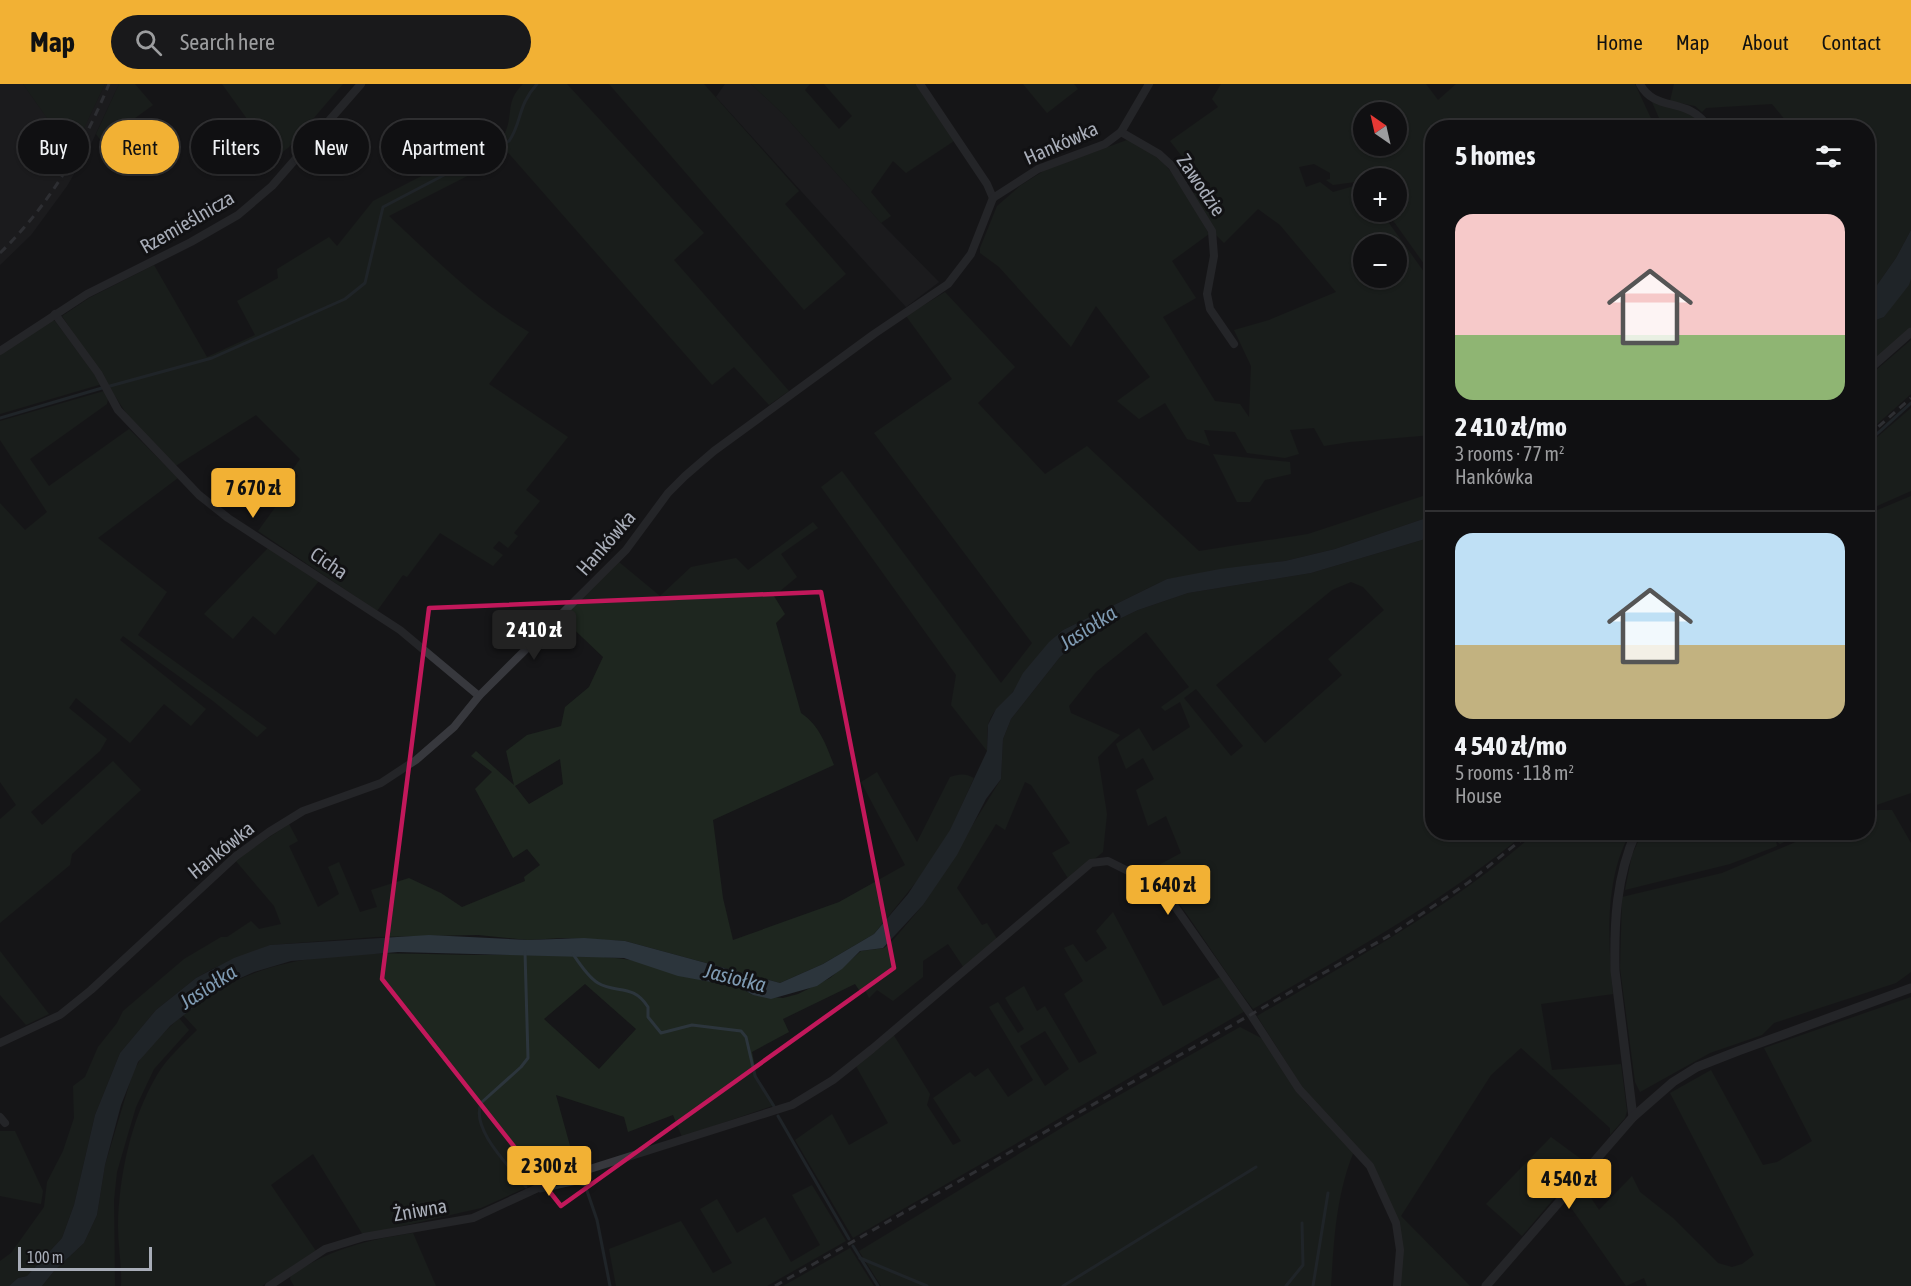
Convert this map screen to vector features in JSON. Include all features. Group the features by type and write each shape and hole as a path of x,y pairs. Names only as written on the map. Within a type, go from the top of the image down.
{"street":[{"name":"Rzemieślnicza","path":"0,351 87,294 191,242 238,215 272,186 361,84"},
{"path":"920,84 987,184 993,198"},
{"name":"Hankówka","path":"0,1043 68,1009 230,862 269,832 303,811 381,783 401,771 454,727 479,696 626,550 668,494 685,476 874,334 948,284 971,254 993,198 1038,169 1105,144 1121,132 1149,84"},
{"path":"1640,84 1652,100 1689,108 1701,115 1704,120"},
{"name":"Zawodzie","path":"1121,132 1159,154 1172,166 1212,231 1214,256 1207,294 1209,309 1234,344"},
{"name":"Cicha","path":"55,314 98,373 118,410 199,495 228,518 400,630 479,696"},
{"path":"1875,364 1911,332"},
{"path":"1633,840 1620,876 1614,946 1633,1117"},
{"name":"Żniwna","path":"269,1286 325,1249 364,1238 473,1218 555,1180 779,1111 818,1089 890,1034 1091,863 1108,861 1162,888 1246,1007 1299,1089 1370,1166 1396,1223 1400,1250 1397,1286"},
{"path":"1486,1286 1633,1117 1672,1082 1697,1067 1911,988"}],"highlighted area":[{"path":"821,592 894,968 561,1206 382,979 429,608"}],"shaded area":[{"path":"0,84 23,84 49,120 18,120 18,174 74,174 31,235 0,265"},
{"path":"23,84 105,84 88,120 48,120"},
{"path":"105,84 119,84 101,120 89,148 88,120"},
{"path":"119,84 135,84 153,105 132,120 102,120"},
{"path":"222,84 343,84 312,120 293,120 293,142 281,153 281,120 248,120"},
{"path":"523,84 567,84 704,233 674,260 789,391 769,405 734,367 712,385 506,150 506,130 517,90"},
{"path":"609,84 704,84 799,191 785,204 846,274 804,310"},
{"path":"725,84 751,84 783,114 881,223 939,282 906,307 716,97"},
{"path":"751,84 810,84 805,90 839,129 852,116 824,84 916,84 954,141 906,173 893,161 871,192 891,216 881,223 783,114"},
{"path":"1023,84 1074,84 1078,89 1047,113"},
{"path":"1221,84 1426,84 1438,100 1456,84 1635,84 1652,120 1425,120 1425,265 1407,240 1407,234 1403,234 1394,222 1407,222 1407,168 1353,168 1353,182 1333,185 1326,180 1330,179 1330,173 1314,164 1299,167 1306,187 1320,182 1333,192 1353,186 1353,222 1388,222 1397,234 1353,234 1353,288 1407,288 1407,248 1425,273 1425,436 1324,446 1314,428 1290,430 1299,454 1285,458 1247,453 1235,432 1204,430 1210,446 1187,439 1165,403 1139,419 1117,401 1150,377 1096,306 1071,347 999,267 980,253 997,206 1021,185 1045,170 1127,140 1142,147 1166,166 1176,178 1209,234 1172,261 1196,298 1163,317 1215,401 1240,404 1249,417 1251,366 1234,330 1269,320 1336,292 1280,225 1258,209 1224,243 1214,233 1191,192 1209,198 1210,183 1194,172 1170,141 1218,107 1212,99"},
{"path":"1674,84 1911,84 1911,230 1896,258 1875,288 1875,120 1785,120 1772,104 1706,108 1702,112 1695,106 1670,101"},
{"path":"1652,102 1687,112 1697,120 1660,120"},
{"path":"101,123 101,141 96,134"},
{"path":"425,174 471,174 389,216 491,307 529,332 489,384 568,437 526,490 540,501 514,533 518,536 508,548 499,541 493,548 503,555 493,566 440,533 407,577 403,575 377,611 258,531 298,476 293,469 300,459 256,415 174,467 134,425 62,316 89,298 154,265 207,357 255,335 237,301 278,278 277,269 329,237 337,246 373,201"},
{"path":"1911,279 1911,327 1875,359 1875,320 1884,317"},
{"path":"945,292 1015,367 978,403 1045,474 1087,446 1199,551 1308,534 1425,495 1425,518 1335,549 1285,561 1167,579 1063,630 1041,652 1012,693 993,713 988,725 987,751 951,705 956,675 821,487 842,471 1001,683 1032,643 874,433 952,379 906,316"},
{"path":"50,321 55,321 102,384 0,414 0,355"},
{"path":"1911,340 1911,394 1875,426 1875,371"},
{"path":"104,391 108,399 107,404 30,459 49,486 129,429 178,478 98,538 167,592 138,635 267,728 257,737 213,701 123,636 120,640 206,709 191,726 164,704 130,743 76,698 69,708 107,739 100,751 31,812 42,825 113,761 141,790 72,854 70,865 0,923 0,819 16,805 0,782 0,503 25,530 47,512 0,440 0,421"},
{"path":"1911,408 1911,491 1875,507 1875,439"},
{"path":"1213,454 1290,462 1291,474 1265,480 1250,502 1237,502"},
{"path":"1911,496 1911,793 1875,806 1875,511"},
{"path":"813,522 818,528 781,554 797,577 774,596 785,614 776,623 801,713 818,730 834,765 713,820 723,898 733,940 839,902 905,865 861,782 877,772 917,842 950,777 962,774 974,778 950,831 925,871 874,934 823,964 780,983 625,941 562,938 528,940 478,935 375,937 270,945 214,968 196,978 156,1010 120,1053 95,1115 74,1205 62,1238 27,1276 18,1278 9,1286 0,1286 0,1261 11,1253 44,1207 47,1182 63,1151 74,1118 73,1086 85,1077 98,1047 117,1023 123,1011 184,959 221,937 227,937 251,921 259,929 281,924 274,906 235,860 289,824 298,841 289,846 318,907 339,894 328,867 339,862 360,912 377,907 371,890 409,878 441,893 462,907 525,881 524,877 540,865 527,849 513,858 475,789 492,772 471,756 476,751 514,785 506,751 527,735 561,726 565,707 589,687 603,657 563,619 566,614 619,562 660,596 691,567 736,558 748,570","holes":["560,759 563,784 529,804 515,786"]},
{"path":"1425,539 1425,840 1516,840 1427,905 1253,1009 1166,886 1162,885 1157,866 1181,853 1166,816 1148,826 1136,790 1154,779 1143,758 1126,769 1116,744 1139,728 1153,751 1190,727 1180,702 1165,711 1161,707 1189,687 1146,632 1096,672 1069,706 1071,713 1120,735 1098,757 1107,814 1103,852 1069,880 1052,853 1070,843 1031,785 1025,782 1005,830 996,824 957,888 982,925 987,923 997,939 964,968 948,944 923,961 923,977 893,1001 877,990 869,998 866,992 861,993 855,984 783,1019 789,1032 752,1052 757,1077 775,1105 682,1137 673,1115 628,1132 624,1117 556,1095 577,1171 543,1180 481,1208 363,1235 313,1154 271,1185 316,1251 262,1286 121,1286 119,1207 124,1167 133,1129 148,1092 161,1069 197,1030 183,1015 216,991 251,974 288,963 364,954 404,954 607,957 639,961 710,982 739,987 753,995 783,998 798,994 830,978 861,951 884,948 923,905 1001,779 1003,739 1011,719 1060,657 1088,634 1138,610 1188,593 1311,573","holes":["1351,582 1363,587 1384,610 1328,659 1342,675 1265,743 1216,685 1332,590","1196,689 1243,746 1231,756 1184,698","585,984 636,1029 599,1069 544,1019"]},
{"path":"268,548 319,581 275,635 253,616 233,639 204,614"},
{"path":"1892,810 1911,843 1911,972 1896,983 1774,1023 1762,1035 1710,1053 1640,1092 1635,1082 1620,968 1622,897 1722,873 1800,840 1875,840 1875,811"},
{"path":"1527,840 1627,840 1616,871 1610,912 1613,994 1541,1004 1552,1070 1621,1064 1627,1111 1625,1118 1610,1135 1610,1128 1521,1048 1491,1075 1401,1216 1470,1286 1399,1286 1397,1218 1375,1169 1302,1087 1257,1016 1436,909"},
{"path":"1639,840 1788,840 1780,844 1776,841 1777,846 1730,864 1625,890 1632,855"},
{"path":"1113,912 1163,1006 1220,977 1245,1011 853,1238 795,1140 832,1114 849,1145 888,1123 856,1066 893,1034 930,1094 927,1105 953,1145 961,1141 933,1098 970,1072 975,1077 988,1068 1008,1097 1033,1080 989,1007 998,1002 1018,1033 1024,1029 1005,998 1024,986 1037,1011 1045,1006 1079,1063 1097,1053 1064,994 1083,981 1064,948 1073,944 1086,962 1107,948 1096,931","holes":["1045,1031 1069,1069 1045,1086 1020,1046"]},
{"path":"0,951 49,1014 26,1025 0,995"},
{"path":"1911,997 1911,1286 1647,1286 1644,1278 1626,1286 1567,1202 1582,1184 1599,1210 1632,1176 1640,1192 1673,1218 1718,1263 1732,1267 1742,1264 1754,1255 1670,1093 1711,1070 1763,1165 1777,1162 1812,1141 1764,1048"},
{"path":"179,1018 189,1030 154,1069 136,1107 117,1172 114,1200 115,1286 42,1286 54,1271 84,1243 97,1215 105,1165 133,1072 145,1051"},
{"path":"1240,1027 1263,1039 1305,1102 1354,1151 1340,1201 1331,1286 881,1286 859,1251 1068,1124"},
{"path":"0,1131 15,1131 43,1191 41,1204 0,1196"},
{"path":"1551,1137 1585,1162 1522,1236 1486,1204"},
{"path":"812,1185 846,1241 767,1286 616,1286 609,1249 681,1221 713,1273 732,1263 700,1209 717,1199 737,1233 765,1217 791,1262 820,1245 792,1195"},
{"path":"413,1233 436,1286 294,1286 290,1279 291,1275 306,1266 335,1252 380,1239"},
{"path":"850,1248 874,1286 783,1286"}],"water":[{"path":"1911,230 1909,285 1884,317 1875,320 1875,288 1896,258"},
{"name":"Jasiołka","path":"1425,518 1425,539 1311,573 1188,593 1138,610 1088,634 1060,657 1011,719 1003,739 1001,779 986,799 957,855 923,905 883,948 860,951 842,969 817,986 771,999 753,995 739,987 678,976 624,958 398,952 291,961 254,972 218,988 170,1026 138,1062 121,1105 105,1165 97,1215 84,1243 54,1271 42,1286 9,1286 18,1278 27,1276 62,1238 74,1205 95,1115 120,1053 156,1010 196,978 234,958 270,945 429,935 528,940 584,938 625,941 780,983 823,964 874,934 908,894 950,830 987,751 988,725 996,709 1013,692 1023,673 1049,642 1063,630 1167,579 1220,569 1285,561 1335,549"}],"waterway":[{"path":"110,386 212,358 345,299 365,283 383,207 509,141 526,100 537,84"},
{"path":"0,418 102,388"},
{"path":"1875,436 1911,403"},
{"path":"525,952 528,1058 482,1102 479,1112 481,1123 493,1147 526,1187"},
{"path":"573,954 587,974 598,983 630,992 642,1000 648,1007 648,1017 661,1033 692,1025 741,1031 746,1037 755,1076 775,1108"},
{"path":"778,1116 849,1239"},
{"path":"1063,1286 1256,1167"},
{"path":"540,1191 577,1183 585,1185 597,1220 610,1286"},
{"path":"1313,1286 1328,1193"},
{"path":"1286,1286 1303,1265 1302,1223"},
{"path":"853,1246 878,1286"},
{"path":"860,1258 927,1286"}],"railway":[{"path":"0,253 34,216 63,174 88,130 109,84"},
{"path":"1875,430 1911,398"},
{"path":"775,1286 1392,934 1469,882 1521,840"}]}
